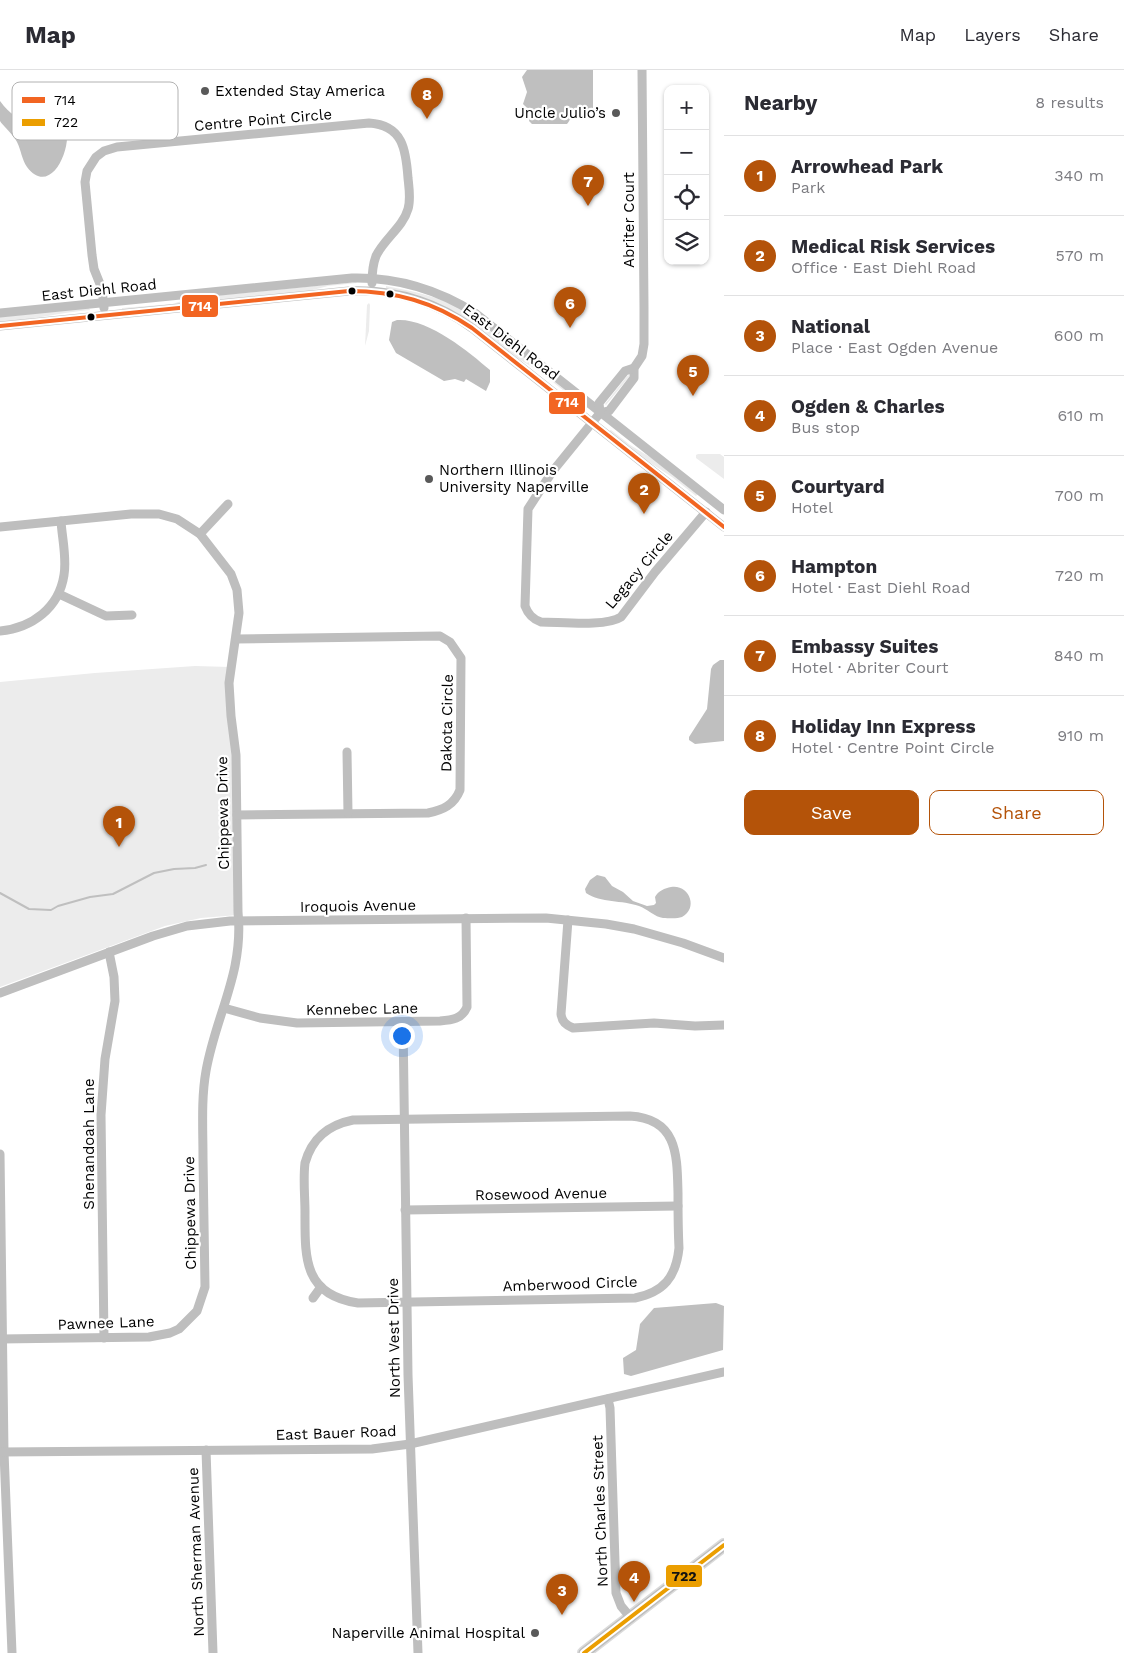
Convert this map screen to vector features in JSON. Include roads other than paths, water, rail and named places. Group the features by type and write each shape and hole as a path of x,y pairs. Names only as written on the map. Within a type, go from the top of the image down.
{"main road":[{"path":"587,1652 724,1545"}],"street":[{"name":"Abriter Court","path":"592,422 600,412 599,403 625,371 634,368 642,356 644,344 642,70"},
{"name":"Centre Point Circle","path":"105,316 100,283 94,269 85,182 88,168 94,160 101,153 117,147 369,124 382,125 391,130 404,146 410,196 407,214 376,256 371,290"},
{"name":"East Diehl Road","path":"0,313 372,278 421,287 443,295 466,307 724,510"},
{"name":"East Diehl Road","path":"0,326 371,290 402,295 434,305 479,333 724,527"},
{"name":"Legacy Circle","path":"592,422 552,472 528,509 525,606 531,617 541,622 605,623 617,620 706,512"},
{"path":"200,534 228,504"},
{"name":"Chippewa Drive","path":"0,527 148,513 166,516 177,520 200,534 226,568 237,590 239,613 230,683 231,716 236,755 240,933 236,968 210,1054 204,1087 202,1120 204,1287 200,1304"},
{"path":"0,631 15,628 34,620 50,606 59,594 65,565 61,521"},
{"path":"59,594 106,616 132,615"},
{"name":"Dakota Circle","path":"236,638 440,636 450,642 459,654 462,677 460,790 458,797 447,807 428,813 237,815"},
{"path":"347,752 348,813"},
{"name":"Kennebec Lane","path":"224,1008 260,1018 297,1023 450,1020 461,1016 467,1007 466,918"},
{"name":"Iroquois Avenue","path":"0,994 175,929 212,922 546,918 634,930 683,943 724,958"},
{"path":"568,920 561,1014 563,1022 567,1026 574,1028 654,1023 695,1026 724,1025"},
{"name":"Shenandoah Lane","path":"104,1338 101,1105 105,1060 116,990 109,952"},
{"name":"North Vest Drive","path":"403,1022 410,1444 418,1653"},
{"name":"Amberwood Circle","path":"630,1116 651,1120 667,1132 675,1148 678,1160 679,1248 676,1268 663,1286 646,1296 626,1298 358,1303 333,1296 321,1287 309,1269 305,1246 304,1168 308,1153 316,1139 327,1129 339,1123 353,1120 404,1119 630,1116"},
{"path":"0,1154 2,1452 12,1653"},
{"name":"Rosewood Avenue","path":"405,1210 678,1206"},
{"path":"313,1298 321,1287"},
{"name":"Pawnee Lane","path":"1,1339 149,1337 170,1333 185,1324 197,1311 200,1304"},
{"name":"East Bauer Road","path":"2,1452 372,1449 410,1444 724,1372"},
{"name":"North Charles Street","path":"608,1399 610,1408 616,1592 621,1606 631,1618"},
{"name":"North Sherman Avenue","path":"206,1450 213,1653"}],"waterway":[{"path":"0,893 29,909 51,910 58,906 90,897 113,894 154,873 206,865"}],"place":[{"name":"Extended Stay America","path":"205,91"},
{"name":"Uncle Julio’s","path":"616,113"},
{"name":"Holiday Inn Express","path":"427,119"},
{"name":"Embassy Suites","path":"588,206"},
{"name":"Hampton","path":"570,328"},
{"name":"Courtyard","path":"693,396"},
{"name":"Northern Illinois University Naperville","path":"429,479"},
{"name":"Medical Risk Services","path":"644,514"},
{"name":"Arrowhead Park","path":"119,847"},
{"name":"Ogden & Charles","path":"634,1602"},
{"name":"National","path":"562,1615"},
{"name":"Naperville Animal Hospital","path":"535,1633"}]}
